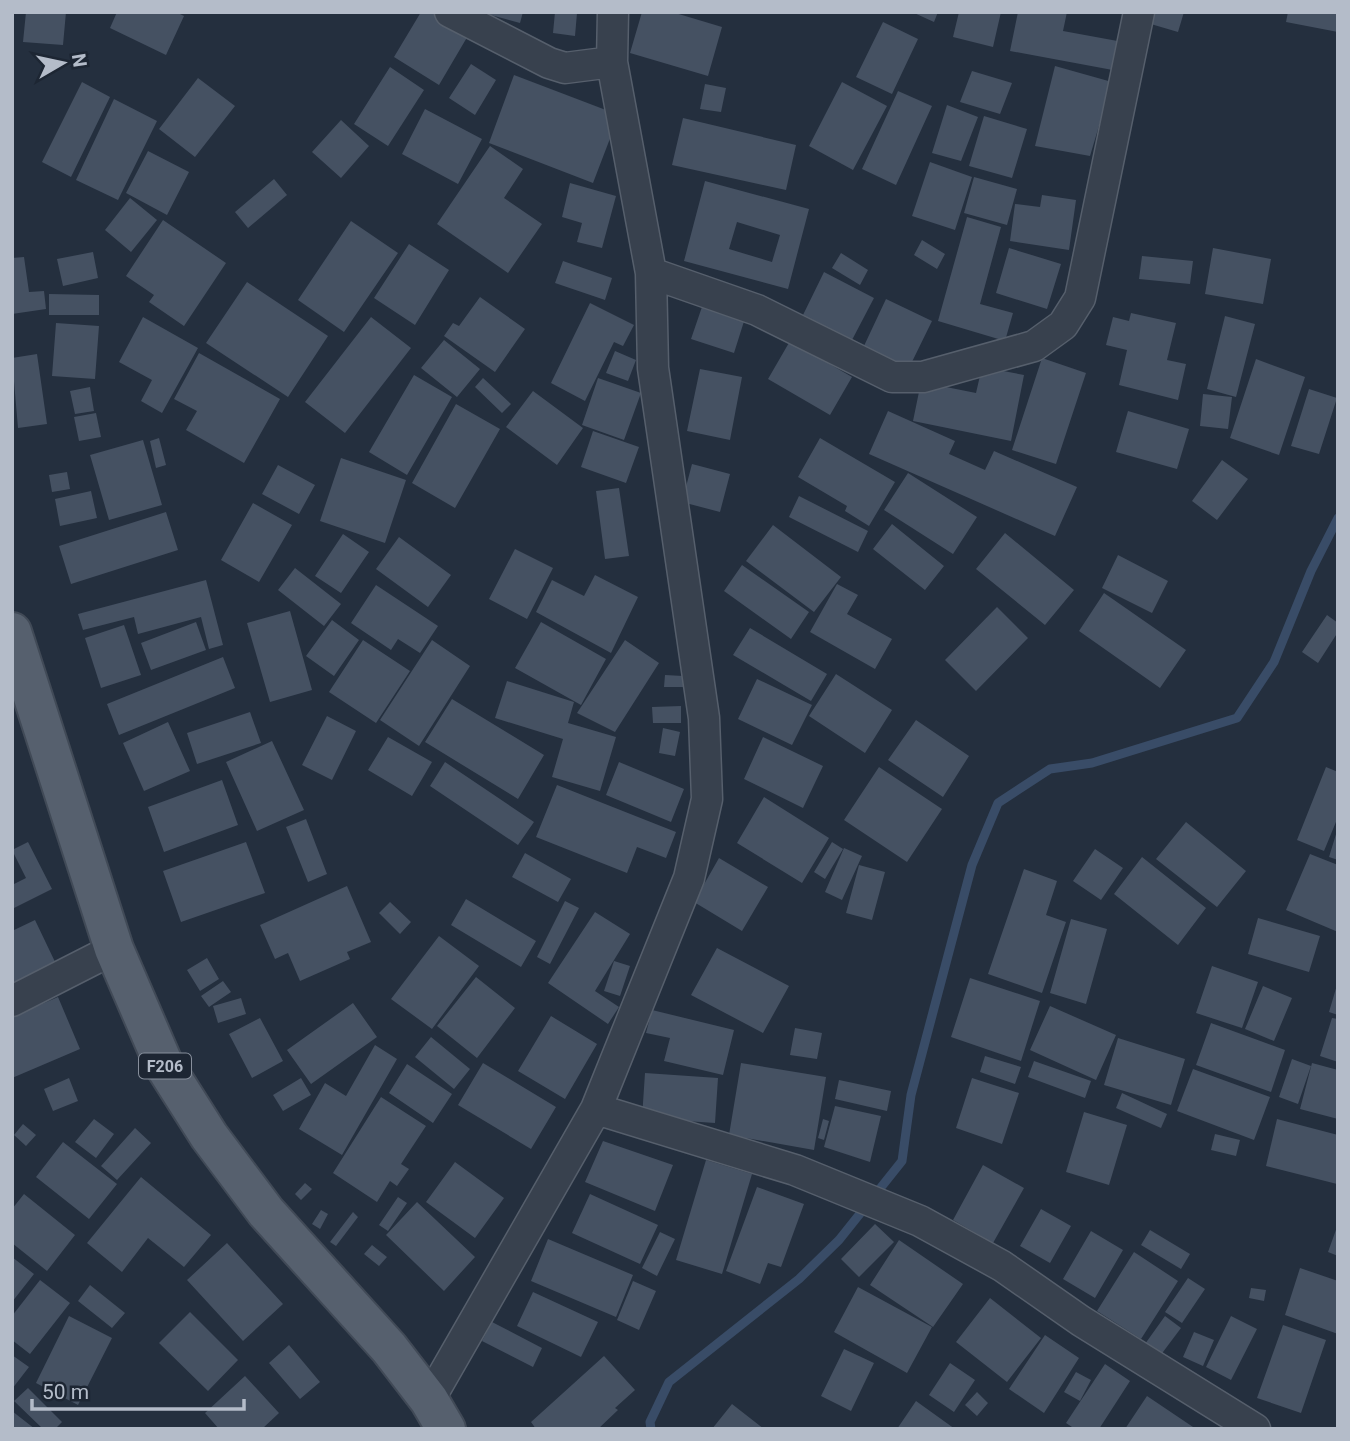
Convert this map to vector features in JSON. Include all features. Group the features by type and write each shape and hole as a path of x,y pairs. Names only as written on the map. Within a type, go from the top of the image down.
{"main road":[{"name":"F206","path":"12,632 114,949 164,1065 209,1136 266,1212 389,1348 437,1414"}],"street":[{"path":"450,12 549,63 565,68 612,62"},
{"path":"437,1414 596,1109 689,878 707,799 704,718 653,368 652,273 612,62 613,12"},
{"path":"652,273 757,310 892,377 923,377 1034,345 1063,325 1080,298 1139,12"},
{"path":"12,1001 114,949"},
{"path":"596,1109 794,1170 920,1221 1002,1266 1081,1321 1255,1429"}],"building":[{"path":"26,12 66,12 63,45 23,42"},
{"path":"117,12 176,12 184,16 166,55 110,28"},
{"path":"421,12 434,12 469,34 439,85 394,57"},
{"path":"480,12 523,12 520,23"},
{"path":"555,12 577,13 575,36 553,33"},
{"path":"642,12 672,12 722,27 708,76 630,53"},
{"path":"912,12 938,12 934,22"},
{"path":"959,12 1001,12 993,47 953,37"},
{"path":"1018,12 1067,12 1063,31 1123,42 1118,71 1010,51"},
{"path":"1147,12 1184,12 1178,32 1144,22"},
{"path":"1288,12 1338,12 1338,32 1286,22"},
{"path":"883,22 918,39 892,94 856,77"},
{"path":"471,64 496,80 475,115 449,98"},
{"path":"1055,66 1112,82 1090,156 1035,146"},
{"path":"390,67 424,90 388,146 354,124"},
{"path":"972,71 1012,83 1000,114 960,102"},
{"path":"514,75 619,115 593,183 489,143"},
{"path":"198,78 235,106 195,157 159,129"},
{"path":"82,82 110,97 71,177 42,162"},
{"path":"842,82 887,106 853,170 809,146"},
{"path":"705,84 726,88 721,112 700,109"},
{"path":"898,91 932,106 896,185 862,169"},
{"path":"114,99 157,121 118,200 76,180"},
{"path":"947,105 978,117 961,161 932,153"},
{"path":"425,109 482,139 458,184 402,154"},
{"path":"984,116 1027,129 1012,178 969,166"},
{"path":"683,118 796,145 786,190 672,165"},
{"path":"341,120 369,146 341,178 312,152"},
{"path":"490,146 523,169 504,198 542,224 508,273 437,224"},
{"path":"148,151 189,172 167,215 126,193"},
{"path":"930,162 972,177 955,230 912,216"},
{"path":"974,177 1017,189 1007,225 964,213"},
{"path":"274,179 287,195 248,228 235,212"},
{"path":"705,181 809,209 788,289 684,261","holes":["737,222 780,235 772,262 729,249"]},
{"path":"570,183 616,196 602,248 577,242 582,223 562,217"},
{"path":"1042,195 1076,200 1069,250 1010,241 1015,204 1040,207"},
{"path":"130,198 157,220 131,252 105,230"},
{"path":"967,217 1001,227 980,304 1013,313 1005,341 938,321"},
{"path":"163,220 226,263 184,326 149,302 154,295 126,276"},
{"path":"351,221 398,253 344,332 298,300"},
{"path":"922,240 945,254 937,269 914,255"},
{"path":"409,244 449,270 415,325 374,298"},
{"path":"1009,248 1061,264 1047,309 996,293"},
{"path":"1213,248 1271,259 1263,304 1205,294"},
{"path":"93,252 98,278 63,286 57,259"},
{"path":"841,253 868,270 860,285 832,268"},
{"path":"1142,256 1193,261 1190,284 1139,279"},
{"path":"24,257 29,292 44,291 46,309 12,314 12,258"},
{"path":"563,261 612,278 605,300 555,283"},
{"path":"824,272 874,298 852,340 803,315"},
{"path":"247,282 328,336 288,397 206,343"},
{"path":"49,294 99,295 99,315 49,315"},
{"path":"480,297 525,329 495,372 444,336 453,323 459,326"},
{"path":"886,299 932,321 908,370 863,348"},
{"path":"704,301 746,315 734,353 691,339"},
{"path":"590,303 634,325 623,346 614,342 585,401 551,383"},
{"path":"1131,313 1176,323 1167,360 1186,364 1178,400 1119,385 1127,350 1106,345 1113,317 1129,321"},
{"path":"1225,316 1255,324 1236,397 1207,389"},
{"path":"143,317 198,348 162,413 141,401 152,380 119,362"},
{"path":"371,317 411,348 345,433 305,402"},
{"path":"56,323 99,326 95,379 52,376"},
{"path":"444,340 480,369 457,397 421,368"},
{"path":"790,341 852,377 830,415 768,379"},
{"path":"615,351 636,360 628,381 606,373"},
{"path":"199,353 280,399 244,463 186,430 197,411 174,399"},
{"path":"37,354 47,424 18,428 12,358"},
{"path":"1042,358 1086,373 1056,464 1012,450"},
{"path":"1256,359 1305,377 1279,455 1230,438"},
{"path":"982,367 1024,375 1011,441 913,421 921,382 976,393"},
{"path":"700,369 742,377 730,440 687,431"},
{"path":"414,375 452,397 407,475 369,452"},
{"path":"483,378 511,404 502,413 475,387"},
{"path":"598,378 641,393 624,440 582,425"},
{"path":"90,387 94,411 75,414 70,391"},
{"path":"1309,389 1337,398 1319,454 1291,446"},
{"path":"533,391 583,428 557,465 506,427"},
{"path":"1203,394 1232,397 1228,429 1200,426"},
{"path":"456,404 500,429 455,508 412,483"},
{"path":"888,411 955,441 949,454 985,470 994,451 1077,487 1055,536 869,454"},
{"path":"1128,411 1189,429 1177,469 1116,452"},
{"path":"96,413 101,437 79,441 74,417"},
{"path":"593,431 639,447 626,483 581,467"},
{"path":"159,438 166,465 156,468 150,441"},
{"path":"820,438 895,482 869,526 845,511 847,506 798,477"},
{"path":"143,440 162,505 109,520 90,455"},
{"path":"341,458 406,480 385,543 320,521"},
{"path":"1222,460 1248,479 1217,520 1192,501"},
{"path":"692,464 730,474 720,512 682,502"},
{"path":"278,465 315,485 299,514 262,494"},
{"path":"67,472 70,489 52,492 49,475"},
{"path":"908,473 977,517 953,554 884,510"},
{"path":"619,488 629,556 605,559 596,491"},
{"path":"91,491 97,518 60,526 55,499"},
{"path":"799,496 868,531 858,552 789,517"},
{"path":"253,503 292,525 259,582 221,560"},
{"path":"166,512 178,550 71,584 59,546"},
{"path":"892,524 944,566 925,590 873,549"},
{"path":"773,525 841,577 814,612 746,561"},
{"path":"1005,533 1074,590 1045,625 976,569"},
{"path":"343,534 369,552 341,593 315,576"},
{"path":"399,537 451,575 428,607 376,569"},
{"path":"515,549 553,568 527,619 489,599"},
{"path":"1118,555 1168,581 1152,613 1102,588"},
{"path":"742,565 809,612 791,639 724,591"},
{"path":"295,568 341,604 324,626 278,590"},
{"path":"595,575 638,597 611,653 536,612 552,580 584,596"},
{"path":"206,580 223,645 209,649 201,617 138,634 134,617 83,630 78,614"},
{"path":"837,584 858,595 847,614 892,639 875,669 810,632"},
{"path":"376,585 438,626 420,653 398,639 391,650 351,623"},
{"path":"1104,593 1186,650 1160,688 1079,631"},
{"path":"997,607 1028,638 976,691 945,660"},
{"path":"290,611 312,690 270,702 247,623"},
{"path":"1327,615 1338,623 1338,632 1318,663 1302,652"},
{"path":"332,620 359,640 334,676 306,656"},
{"path":"196,622 206,650 151,670 141,643"},
{"path":"541,622 606,659 581,705 515,668"},
{"path":"124,625 141,675 101,688 85,638"},
{"path":"750,628 827,674 811,701 733,655"},
{"path":"363,640 410,671 376,723 329,692"},
{"path":"432,640 470,666 419,746 380,720"},
{"path":"625,640 659,663 615,732 577,713"},
{"path":"223,657 235,688 119,735 107,704"},
{"path":"836,674 892,710 865,753 809,716"},
{"path":"665,675 683,676 683,687 664,687"},
{"path":"757,679 812,705 792,745 738,719"},
{"path":"507,681 574,702 568,723 616,737 600,791 552,777 563,739 495,718"},
{"path":"452,699 544,755 518,799 425,742"},
{"path":"681,706 681,723 653,723 652,707"},
{"path":"250,712 261,743 197,764 187,733"},
{"path":"327,716 356,731 332,780 302,765"},
{"path":"916,720 969,756 943,797 888,760"},
{"path":"168,722 190,771 144,791 123,743"},
{"path":"663,728 680,732 675,756 659,753"},
{"path":"388,737 432,762 412,796 368,770"},
{"path":"763,737 823,766 803,808 744,779"},
{"path":"272,741 304,810 257,831 226,762"},
{"path":"445,762 534,822 518,845 430,786"},
{"path":"619,762 684,789 671,822 606,795"},
{"path":"879,767 942,809 907,862 844,820"},
{"path":"1326,767 1338,772 1338,817 1324,851 1297,840"},
{"path":"222,780 238,825 164,852 148,807"},
{"path":"557,785 676,832 666,858 637,847 627,873 536,837"},
{"path":"764,797 829,838 802,883 737,843"},
{"path":"306,819 327,874 308,882 286,827"},
{"path":"1186,822 1246,871 1217,907 1156,859"},
{"path":"1338,831 1338,860 1329,857"},
{"path":"28,842 52,889 14,908 12,885 26,878 12,850"},
{"path":"246,842 265,893 181,922 163,871"},
{"path":"832,842 843,849 825,879 814,872"},
{"path":"844,848 862,856 842,900 825,892"},
{"path":"1095,849 1123,868 1101,900 1073,881"},
{"path":"525,853 571,879 558,902 512,877"},
{"path":"1310,854 1338,865 1338,932 1286,910"},
{"path":"1142,857 1206,908 1178,945 1114,894"},
{"path":"719,858 768,887 742,931 694,902"},
{"path":"859,865 885,872 872,920 846,913"},
{"path":"1024,869 1057,881 1046,915 1066,922 1042,993 988,974"},
{"path":"347,886 371,942 347,952 350,959 300,981 288,953 275,959 260,925"},
{"path":"466,899 536,941 521,967 451,925"},
{"path":"565,901 579,908 550,964 537,957"},
{"path":"390,902 411,922 400,934 379,913"},
{"path":"595,912 630,934 595,991 619,1007 608,1024 548,983"},
{"path":"1258,918 1320,936 1309,972 1248,954"},
{"path":"1071,919 1107,929 1086,1004 1050,993"},
{"path":"35,920 57,966 12,988 12,931"},
{"path":"439,936 479,966 432,1029 391,999"},
{"path":"717,948 789,986 763,1033 691,995"},
{"path":"207,958 219,979 200,991 187,970"},
{"path":"614,961 630,966 620,996 604,991"},
{"path":"1212,966 1258,982 1242,1028 1196,1013"},
{"path":"476,977 515,1008 477,1058 437,1026"},
{"path":"970,978 1040,1001 1021,1061 951,1037"},
{"path":"223,981 231,992 209,1007 201,996"},
{"path":"1338,985 1338,1015 1329,1012"},
{"path":"1263,986 1292,998 1274,1041 1245,1029"},
{"path":"58,997 80,1049 12,1078 12,1017"},
{"path":"241,998 246,1014 218,1023 213,1006"},
{"path":"353,1003 377,1037 311,1084 287,1050"},
{"path":"1050,1006 1116,1035 1096,1080 1030,1050"},
{"path":"652,1010 734,1030 723,1075 664,1061 670,1038 646,1033"},
{"path":"551,1016 597,1044 565,1099 518,1071"},
{"path":"260,1018 283,1061 252,1078 229,1034"},
{"path":"1332,1018 1338,1019 1338,1062 1320,1056"},
{"path":"1211,1023 1285,1050 1271,1092 1196,1065"},
{"path":"795,1028 822,1033 817,1059 790,1055"},
{"path":"431,1037 470,1069 454,1089 415,1057"},
{"path":"1118,1038 1185,1059 1171,1105 1104,1085"},
{"path":"375,1045 397,1059 342,1155 299,1129 325,1083 346,1096"},
{"path":"985,1056 1021,1067 1015,1084 980,1072"},
{"path":"1292,1059 1311,1066 1298,1104 1279,1097"},
{"path":"1034,1061 1091,1081 1085,1098 1028,1077"},
{"path":"483,1063 556,1107 531,1149 458,1105"},
{"path":"741,1063 826,1077 814,1150 729,1135"},
{"path":"1312,1063 1338,1070 1338,1119 1300,1109"},
{"path":"407,1064 452,1094 433,1123 389,1093"},
{"path":"1193,1069 1270,1097 1254,1140 1177,1111"},
{"path":"645,1073 718,1078 715,1123 642,1118"},
{"path":"69,1078 78,1101 53,1111 44,1089"},
{"path":"301,1078 311,1095 283,1111 273,1095"},
{"path":"972,1078 1019,1093 1002,1144 956,1128"},
{"path":"839,1080 891,1091 887,1111 835,1099"},
{"path":"1122,1093 1167,1114 1161,1128 1116,1108"},
{"path":"381,1097 426,1126 401,1164 409,1169 397,1186 390,1181 377,1202 333,1173"},
{"path":"835,1106 881,1116 870,1162 824,1147"},
{"path":"1084,1112 1127,1125 1109,1185 1066,1172"},
{"path":"94,1119 114,1134 96,1158 75,1142"},
{"path":"823,1119 829,1121 824,1140 818,1138"},
{"path":"1277,1119 1338,1135 1337,1184 1266,1166"},
{"path":"23,1124 36,1135 26,1146 14,1135"},
{"path":"135,1128 151,1143 117,1180 101,1166"},
{"path":"1215,1134 1240,1140 1236,1156 1211,1150"},
{"path":"603,1141 673,1165 655,1211 585,1182"},
{"path":"63,1142 117,1184 89,1219 36,1177"},
{"path":"706,1160 752,1174 722,1274 676,1260"},
{"path":"455,1162 504,1198 475,1238 426,1202"},
{"path":"983,1165 1024,1188 993,1243 953,1220"},
{"path":"141,1177 211,1235 184,1267 148,1238 122,1272 87,1243"},
{"path":"305,1183 312,1189 301,1200 295,1194"},
{"path":"757,1187 804,1204 781,1267 768,1263 760,1284 726,1271"},
{"path":"24,1194 75,1235 47,1271 12,1243 12,1209"},
{"path":"590,1194 658,1225 640,1264 572,1233"},
{"path":"398,1197 407,1203 388,1231 379,1225"},
{"path":"417,1202 475,1257 444,1291 386,1235"},
{"path":"1041,1209 1071,1226 1050,1263 1020,1246"},
{"path":"321,1210 328,1214 320,1229 312,1224"},
{"path":"353,1212 358,1217 336,1246 330,1242"},
{"path":"875,1224 894,1242 859,1277 841,1259"},
{"path":"1338,1227 1338,1256 1328,1252"},
{"path":"1150,1230 1190,1254 1181,1269 1141,1245"},
{"path":"1091,1231 1123,1250 1095,1298 1063,1279"},
{"path":"660,1232 675,1239 657,1276 642,1268"},
{"path":"548,1239 633,1275 616,1317 531,1281"},
{"path":"899,1240 963,1284 933,1327 870,1285"},
{"path":"227,1243 283,1304 243,1341 187,1280"},
{"path":"372,1245 387,1257 379,1266 364,1254"},
{"path":"1134,1252 1178,1281 1141,1339 1097,1311"},
{"path":"12,1257 34,1274 12,1302"},
{"path":"1300,1268 1338,1281 1338,1334 1285,1315"},
{"path":"1188,1278 1205,1289 1182,1323 1165,1312"},
{"path":"40,1280 70,1303 30,1354 12,1340 12,1316"},
{"path":"633,1281 656,1291 639,1330 617,1320"},
{"path":"90,1285 125,1313 112,1328 78,1301"},
{"path":"858,1287 932,1327 907,1373 834,1332"},
{"path":"1251,1288 1266,1290 1264,1301 1249,1298"},
{"path":"533,1292 598,1322 581,1357 517,1326"},
{"path":"990,1298 1041,1338 1007,1382 956,1342"},
{"path":"190,1312 238,1360 208,1391 159,1343"},
{"path":"69,1316 112,1338 78,1405 36,1383"},
{"path":"1165,1316 1181,1328 1160,1356 1145,1344"},
{"path":"1231,1316 1257,1329 1231,1380 1206,1367"},
{"path":"492,1322 542,1348 533,1367 482,1341"},
{"path":"1283,1325 1326,1340 1301,1413 1257,1398"},
{"path":"1194,1332 1214,1340 1203,1366 1183,1357"},
{"path":"1045,1335 1079,1358 1044,1413 1009,1389"},
{"path":"289,1345 320,1382 300,1399 269,1363"},
{"path":"844,1349 874,1363 851,1411 821,1396"},
{"path":"12,1355 29,1367 12,1389"},
{"path":"604,1356 635,1390 615,1408 618,1410 598,1429 536,1429 531,1422"},
{"path":"950,1363 975,1380 954,1412 929,1395"},
{"path":"1105,1364 1130,1381 1099,1429 1075,1429 1066,1423"},
{"path":"1076,1372 1091,1380 1080,1401 1064,1392"},
{"path":"245,1376 279,1413 262,1429 219,1429 205,1413"},
{"path":"28,1388 62,1422 55,1429 43,1429 14,1401"},
{"path":"977,1392 988,1403 977,1416 965,1405"},
{"path":"1147,1396 1196,1429 1125,1429"},
{"path":"916,1401 955,1429 897,1429"},
{"path":"732,1404 764,1429 712,1429"},
{"path":"12,1411 35,1429 12,1429"}],"waterway":[{"path":"651,1429 650,1422 669,1382 799,1279 839,1240 902,1161 911,1095 972,865 998,803 1050,769 1092,763 1237,718 1274,662 1311,571 1338,518"}]}
